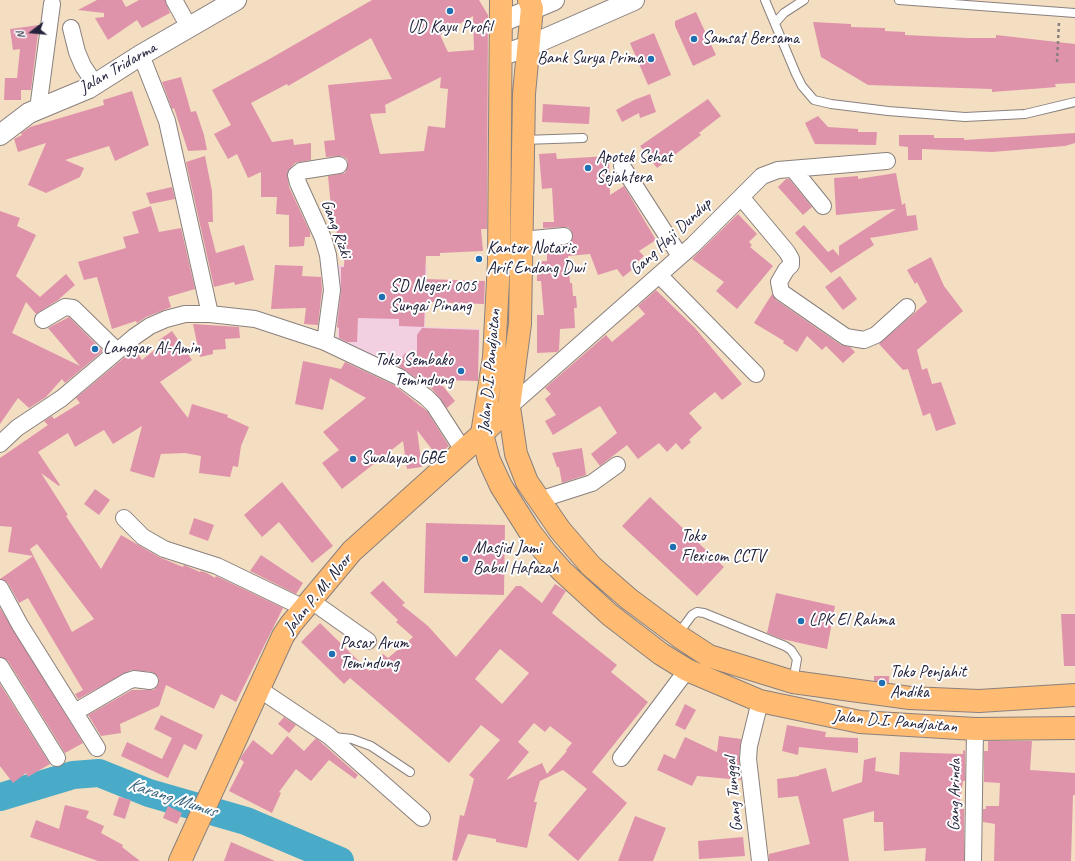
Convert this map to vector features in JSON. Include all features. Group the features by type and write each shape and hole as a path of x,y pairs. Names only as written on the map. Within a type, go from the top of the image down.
{"main road":[{"name":"Jalan D.I. Pandjaitan","path":"501,0 502,55 498,262 494,357 482,434 489,460 501,486 530,532 546,553 562,571 610,615 661,654 688,670 760,701 860,722 975,729 1075,728"},
{"name":"Jalan D.I. Pandjaitan","path":"530,4 529,46 524,94 520,324 509,407 516,454 527,482 560,530 591,566 629,599 709,656 793,682 910,698 972,701 1075,695"},
{"name":"Jalan P. M. Noor","path":"180,861 283,636 307,604 352,551 482,434 509,407"}],"street":[{"path":"174,0 189,27"},
{"name":"Jalan Tridarma","path":"0,135 29,113 95,84 141,55 236,0"},
{"path":"501,22 530,4 554,0"},
{"path":"502,55 529,46 598,7 634,0"},
{"path":"38,109 52,4"},
{"path":"71,28 77,52 83,66 95,84"},
{"path":"141,55 167,121 210,314"},
{"name":"Gang Haji Dundup","path":"509,407 680,256 762,176 778,170 887,161"},
{"name":"Gang Rizki","path":"325,342 332,290 330,261 323,238 298,183 296,175 301,171 339,165"},
{"path":"622,166 680,256"},
{"path":"793,169 823,206"},
{"path":"741,197 787,252 790,259 790,265 779,282 782,292 846,336 864,340 876,335 907,307"},
{"path":"522,240 564,236"},
{"path":"659,275 756,374"},
{"path":"43,320 65,307 73,308 116,351"},
{"path":"0,444 16,428 62,398 134,337 166,319 186,314 210,314 255,319 325,342 399,377 426,397 434,405 463,450"},
{"path":"539,500 592,483 617,465"},
{"path":"124,518 143,537 164,549 217,566 307,604 368,641"},
{"path":"0,588 20,625 97,748"},
{"path":"0,666 57,758"},
{"path":"621,758 688,670"},
{"path":"75,712 128,681 150,681"},
{"path":"259,688 329,736 422,818"},
{"name":"Gang Tunggal","path":"760,701 748,752 760,861"},
{"name":"Gang Arinda","path":"973,861 975,729"}],"lane":[{"path":"765,0 802,86 814,100 831,104 888,111 965,117 1025,114 1075,102"},
{"path":"775,23 784,13 804,0"},
{"path":"899,0 1075,13"},
{"path":"523,140 582,138"},
{"path":"678,635 692,615 697,612 704,613 785,646 791,650 797,659 793,682"},
{"path":"329,736 352,739 371,746 410,772"}],"path":[{"path":"1057,62 1059,12"}],"shaded area":[{"name":"SD Negeri 005 Sungai Pinang","path":"338,265 427,267 425,327 480,329 479,360 419,359 406,377 337,344"}],"building":[{"path":"97,0 122,0 126,7 139,0 165,0 170,13 142,28 137,20 108,40 95,18 104,17 104,13 78,10"},
{"path":"372,0 479,0 488,15 487,229 481,229 483,251 440,253 440,256 426,256 425,279 485,281 484,304 425,302 424,327 399,326 399,319 358,318 357,342 347,342 339,338 339,328 337,327 341,291 341,267 344,267 345,242 338,243 335,218 332,218 328,176 345,173 348,164 347,159 342,156 326,157 324,141 335,140 328,85 392,79 371,38 288,86 287,84 251,103 272,142 293,139 294,145 311,143 311,160 295,163 287,172 289,187 310,232 310,237 305,237 304,246 289,247 289,215 276,214 277,197 261,197 261,172 248,178 237,154 228,159 214,134 231,125 212,90","holes":["473,16 474,50 448,52 440,35","441,77 440,88 448,89 445,128 428,126 424,151 380,154 370,114 386,113 385,105"]},
{"name":"Samsat Bersama","path":"696,12 716,55 693,66 675,26 675,21"},
{"path":"813,22 851,24 851,27 885,28 885,31 905,32 905,35 996,38 996,35 1075,44 1075,83 1055,84 1056,87 992,92 992,89 868,85 821,57"},
{"path":"39,25 31,90 21,90 21,100 4,100 5,78 17,78 20,49 13,50 10,29"},
{"name":"Bank Surya Prima","path":"654,33 671,75 648,85 630,43"},
{"path":"181,77 191,112 196,111 207,150 188,151 174,108 172,109 162,82"},
{"path":"132,91 149,145 115,161 109,146 65,160 84,168 80,177 46,193 28,185 46,143 18,152 14,139 22,135 21,133 30,127 104,105 103,100"},
{"path":"650,94 656,112 640,118 639,113 622,122 616,110 634,100"},
{"path":"708,99 721,116 699,133 701,135 657,168 640,146"},
{"path":"543,104 590,107 589,124 542,122"},
{"path":"818,116 828,127 858,129 858,132 877,132 876,145 815,144 805,123"},
{"path":"1075,133 1075,143 1065,146 992,152 922,149 922,160 908,160 908,147 899,146 899,135 934,135 934,138 964,138 964,140"},
{"path":"556,153 557,159 609,156 610,195 624,186 656,240 639,251 644,256 632,267 633,269 623,277 617,269 598,275 590,254 568,256 570,283 572,283 573,296 576,296 577,308 574,308 575,328 560,329 559,350 557,352 537,353 537,315 544,315 541,281 537,281 537,261 547,261 547,247 569,244 573,235 568,227 543,228 543,222 554,222 552,188 542,189 539,154"},
{"path":"205,156 212,191 213,222 208,222 216,253 244,245 254,280 235,285 234,282 214,287 186,162"},
{"path":"896,173 902,205 905,203 907,216 916,215 918,230 870,238 874,245 831,273 795,233 804,225 828,252 833,249 839,256 839,246 896,209 836,215 834,178 858,176 858,179"},
{"path":"786,179 789,179 812,207 803,215 778,187"},
{"path":"172,187 175,199 150,204 146,193"},
{"path":"151,206 159,232 181,228 195,289 168,297 171,307 169,308 146,317 137,323 136,321 112,329 97,277 84,280 78,262 126,248 123,237 139,233 132,212"},
{"path":"0,211 20,218 17,226 36,235 16,276 40,297 66,274 75,285 58,300 36,314 26,302 12,333 80,366 48,328 69,317 103,351 65,383 62,379 46,397 29,408 18,398 0,424"},
{"path":"738,214 757,234 749,242 752,245 750,247 773,266 737,309 716,291 724,282 692,259"},
{"path":"931,257 944,286 963,311 917,350 922,370 927,368 932,384 941,382 956,424 936,431 930,413 923,416 908,369 903,370 879,344 927,302 917,282 915,284 907,270"},
{"path":"275,265 303,266 302,276 321,277 322,290 318,325 304,324 306,308 271,309"},
{"path":"840,276 857,299 843,310 825,287"},
{"path":"656,290 695,328 742,384 722,400 715,392 689,413 702,428 689,440 691,442 682,450 676,443 667,452 659,443 638,459 627,445 600,466 591,454 617,433 600,406 553,435 545,421 556,415 545,399 551,394 545,388 606,335 612,342 645,314 638,306"},
{"path":"772,294 776,300 841,345 850,347 855,352 843,363 826,346 822,350 807,336 797,352 783,343 784,341 754,323"},
{"path":"193,324 239,327 240,338 225,339 226,349 213,350 213,354 200,357"},
{"path":"422,328 479,330 478,381 438,380 455,401 447,408 432,389 397,365 405,353 417,360 417,335"},
{"path":"172,331 192,360 160,382 188,418 192,404 228,415 227,417 249,427 241,446 238,467 233,466 230,477 199,473 201,456 185,453 161,454 154,478 130,471 142,426 113,444 104,430 75,447 68,433 38,452 60,485 59,486 41,473 68,515 66,516 101,569 121,535 159,557 183,567 184,565 200,572 207,573 215,578 216,576 283,608 236,702 221,694 214,709 166,685 159,706 120,724 121,733 101,736 88,715 132,690 154,690 159,683 159,678 152,672 131,670 78,699 75,694 83,690 28,598 19,603 8,583 0,579 33,556 8,552 12,527 0,526 0,458 48,425 44,421 52,416 54,419 80,403 76,398 135,349 142,360 162,344 159,340","holes":["37,544 94,619 72,632 30,549"]},
{"path":"303,361 341,369 345,362 394,385 427,411 449,446 437,456 417,430 422,467 407,469 403,441 342,489 322,463 339,450 323,432 366,398 330,378 323,410 295,404"},
{"path":"582,448 586,475 562,483 559,467 557,467 552,453"},
{"path":"282,482 333,546 312,563 279,522 262,537 244,515"},
{"path":"95,489 110,500 99,515 84,504"},
{"name":"Toko Flexicom CCTV","path":"650,497 724,567 697,596 622,526"},
{"path":"194,518 214,525 208,541 189,534"},
{"name":"Masjid Jami Babul Hafazah","path":"426,523 505,525 504,595 424,593"},
{"path":"261,555 303,583 296,594 250,571"},
{"path":"383,581 405,603 402,605 428,626 456,657 516,586 521,586 542,603 555,584 566,591 552,613 617,665 611,672 648,702 592,772 627,803 578,861 548,835 587,789 563,770 540,781 534,802 537,802 527,848 496,842 496,839 468,834 457,861 452,860 460,815 464,816 474,779 469,775 500,740 481,725 449,763 350,678 344,684 301,642 320,623 369,671 383,654 388,658 413,637 396,622 398,620 370,593","holes":["500,649 529,673 502,704 475,679","534,723 545,732 550,726 572,743 547,774 542,763 506,780 529,752 518,742"]},
{"name":"LPK El Rahma","path":"776,593 835,606 827,649 782,639 767,633"},
{"path":"0,608 83,743 65,753 8,661 0,657"},
{"path":"1061,614 1075,614 1075,666 1064,666"},
{"path":"874,676 889,676 889,683 874,681"},
{"path":"0,684 50,764 28,777 26,773 13,783 0,766"},
{"path":"685,704 696,710 685,730 675,725"},
{"path":"161,715 203,735 196,750 184,744 168,778 121,756 127,742 162,759 172,738 154,729"},
{"path":"284,717 296,725 289,733 278,724"},
{"path":"787,725 826,732 825,737 858,738 858,753 799,747 798,755 782,751"},
{"path":"287,736 304,751 316,738 358,775 355,779 329,760 311,781 296,769 279,792 281,793 272,813 229,791 244,762 240,759 253,740 272,755"},
{"path":"719,736 741,739 739,758 741,780 697,776 692,786 657,770 664,754 675,759 685,737 717,752"},
{"path":"988,741 1032,741 1030,770 1075,773 1071,861 994,861 995,824 983,822 983,809 986,809 986,806 999,806 1000,783 984,782 984,751 988,751"},
{"path":"963,750 965,751 965,781 963,781 959,808 964,809 964,861 925,861 926,848 884,851 883,822 874,822 874,811 843,819 849,861 769,861 769,854 810,844 798,796 778,798 777,779 799,776 826,768 832,792 862,782 864,760 876,757 875,771 899,775 900,752 963,754"},
{"path":"119,797 131,800 125,819 113,815"},
{"path":"65,805 89,811 86,818 104,826 101,833 123,845 122,847 140,861 98,861 30,837 36,820 59,829"},
{"path":"168,806 182,813 177,824 163,818"},
{"path":"635,816 666,828 653,861 618,861"},
{"path":"743,837 745,856 699,859 698,841"},
{"path":"231,842 275,861 224,861"}],"waterway":[{"name":"Karang Mumus","path":"0,797 73,775 99,773 149,793 246,821 340,861"}],"place":[{"name":"UD Kayu Profil","path":"450,11"},
{"name":"Samsat Bersama","path":"694,39"},
{"name":"Bank Surya Prima","path":"651,59"},
{"name":"Apotek Sehat Sejahtera","path":"588,168"},
{"name":"Kantor Notaris Arif Endang Dwi","path":"479,259"},
{"name":"SD Negeri 005 Sungai Pinang","path":"382,297"},
{"name":"Langgar Al-Amin","path":"95,349"},
{"name":"Toko Sembako Temindung","path":"461,371"},
{"name":"Swalayan GBE","path":"353,459"},
{"name":"Toko Flexicom CCTV","path":"673,547"},
{"name":"Masjid Jami Babul Hafazah","path":"465,559"},
{"name":"LPK El Rahma","path":"801,621"},
{"name":"Pasar Arum Temindung","path":"332,654"},
{"name":"Toko Penjahit Andika","path":"882,683"}]}
